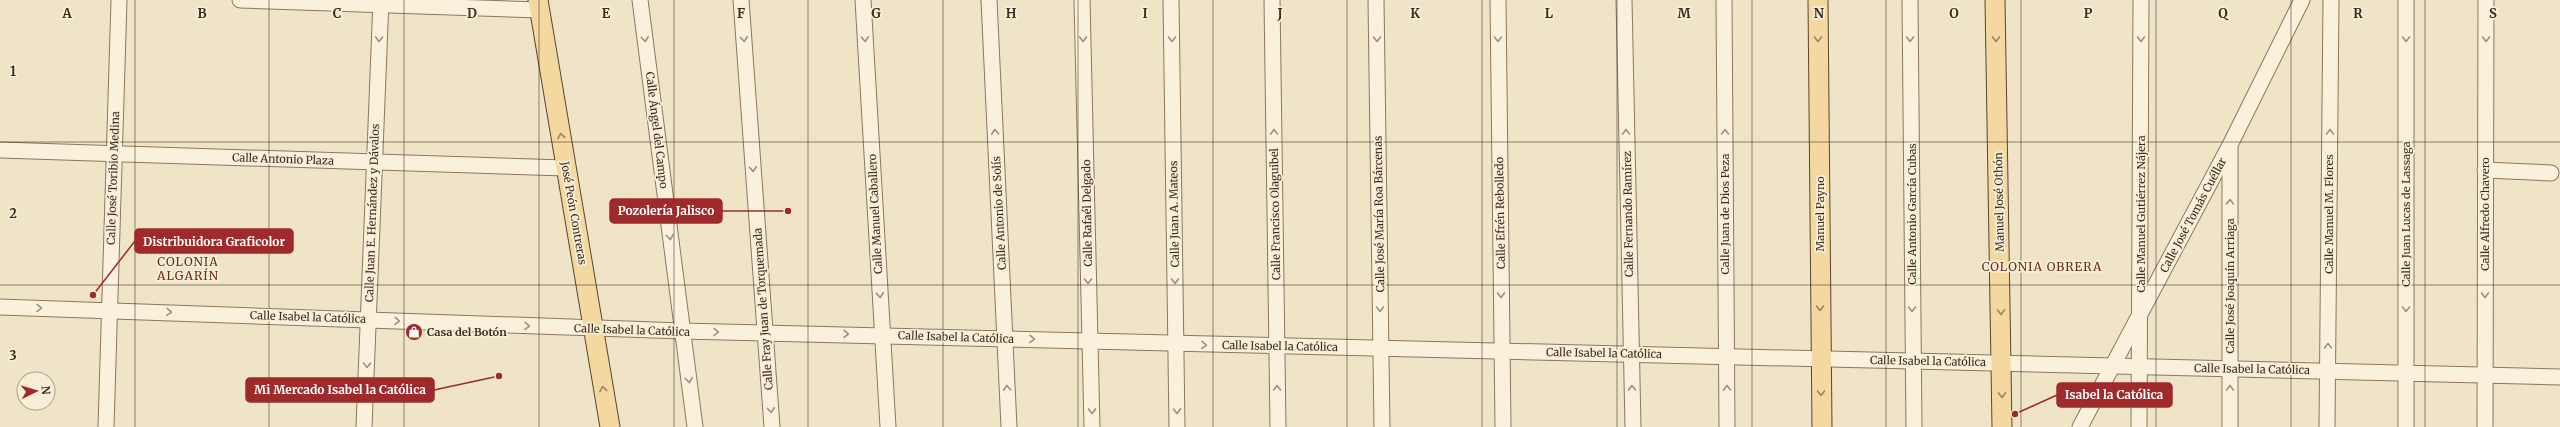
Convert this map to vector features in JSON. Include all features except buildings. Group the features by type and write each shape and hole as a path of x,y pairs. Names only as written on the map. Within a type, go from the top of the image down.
{"main road":[{"name":"Manuel Payno","path":"1818,0 1822,427"},
{"name":"Manuel José Othón","path":"1995,0 2002,427"},
{"name":"José Peón Contreras","path":"539,5 610,427"}],"street":[{"name":"Calle José Toribio Medina","path":"106,427 118,0"},
{"path":"240,0 539,5"},
{"name":"Calle Ángel del Campo","path":"640,0 694,427"},
{"name":"Calle Fray Juan de Torquemada","path":"741,0 772,427"},
{"name":"Calle Manuel Caballero","path":"863,0 888,427"},
{"name":"Calle Antonio de Solís","path":"989,0 1009,427"},
{"name":"Calle Rafaél Delgado","path":"1082,0 1092,427"},
{"name":"Calle Juan A. Mateos","path":"1171,0 1177,427"},
{"name":"Calle Francisco Olaguibel","path":"1272,0 1278,427"},
{"name":"Calle José María Roa Bárcenas","path":"1376,0 1382,427"},
{"name":"Calle Efrén Rebolledo","path":"1498,0 1503,427"},
{"name":"Calle Fernando Ramírez","path":"1624,0 1633,427"},
{"name":"Calle Juan de Dios Peza","path":"1724,0 1727,427"},
{"name":"Calle Antonio García Cubas","path":"1910,0 1914,427"},
{"name":"Calle Manuel Gutiérrez Nájera","path":"2140,427 2141,0"},
{"name":"Calle José Tomás Cuéllar","path":"2080,427 2111,365 2141,314 2230,145 2302,0"},
{"name":"Calle Manuel M. Flores","path":"2327,427 2331,0"},
{"name":"Calle Juan Lucas de Lassaga","path":"2406,0 2406,427"},
{"name":"Calle Alfredo Chavero","path":"2485,427 2486,0"},
{"name":"Calle Juan E. Hernández y Dávalos","path":"364,427 381,3"},
{"name":"Calle José Joaquín Arriaga","path":"2230,145 2230,427"},
{"name":"Calle Antonio Plaza","path":"0,150 566,168"},
{"path":"2485,170 2551,173"},
{"name":"Calle Isabel la Católica","path":"0,307 682,331 882,335 1277,347 1380,348 2111,365 2560,377"}],"place":[{"name":"Pozolería Jalisco","path":"788,211"},
{"name":"Distribuidora Graficolor","path":"93,295"},
{"name":"Casa del Botón","path":"414,332"},
{"name":"Mi Mercado Isabel la Católica","path":"499,376"},
{"name":"Isabel la Católica","path":"2015,414"}],"district":[{"name":"COLONIA OBRERA","path":"2042,266"},
{"name":"COLONIA ALGARÍN","path":"188,268"}]}
